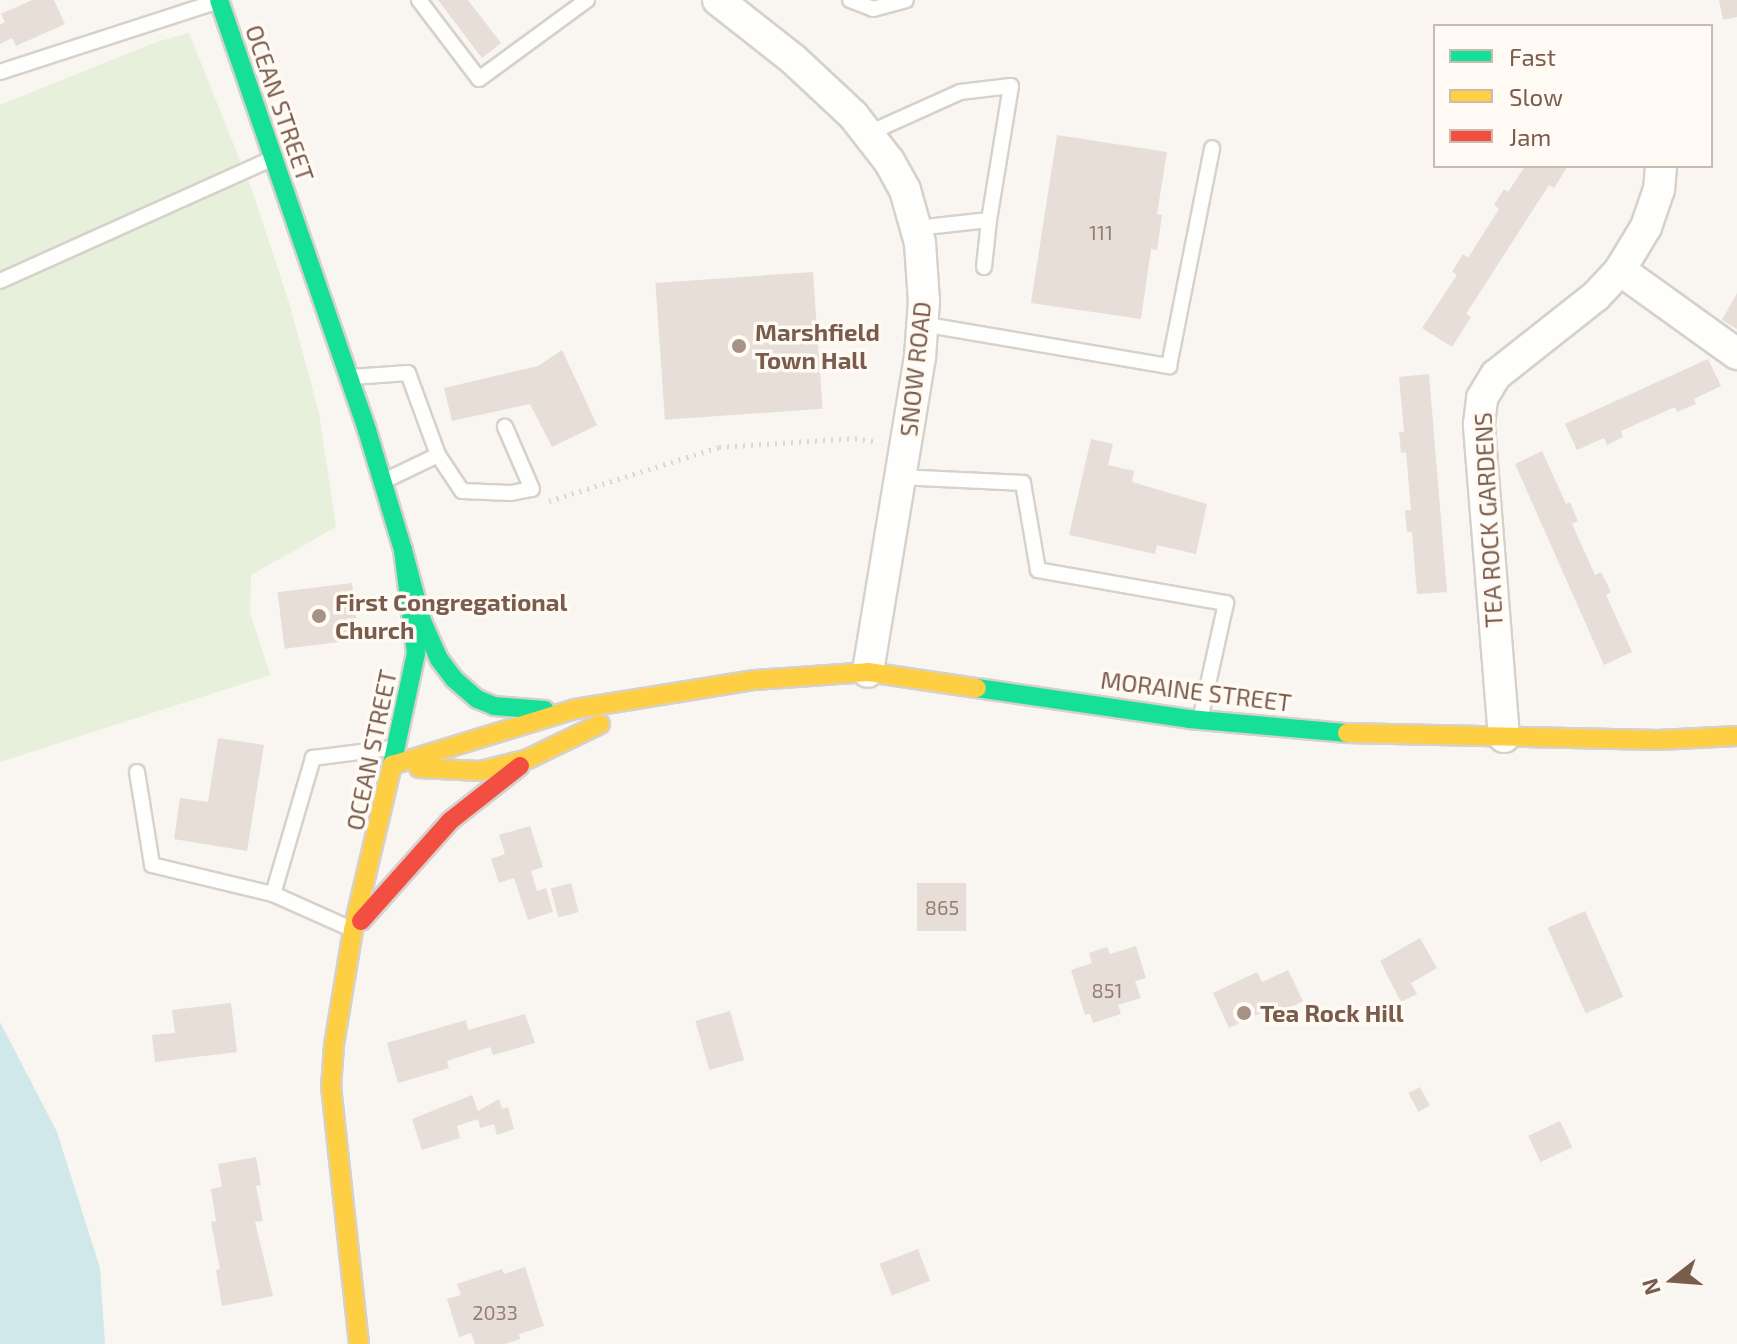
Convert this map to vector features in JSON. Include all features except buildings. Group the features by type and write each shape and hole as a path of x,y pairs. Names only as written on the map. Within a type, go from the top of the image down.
{"main road":[{"name":"OCEAN STREET","path":"219,0 384,481 403,550 416,653 353,930 334,1045 331,1088 356,1343"},
{"path":"403,550 422,621 439,659 454,679 477,699 494,706 525,711 575,709"},
{"name":"MORAINE STREET","path":"394,756 575,709 755,680 868,672 1200,720 1358,734 1658,740 1737,736"},
{"name":"MORAINE STREET","path":"394,756 480,771 528,759 652,698"},
{"path":"353,930 403,869 450,821 528,759"}],"street":[{"name":"SNOW ROAD","path":"718,0 793,59 853,115 905,190 916,228 924,301 922,324 907,446 868,672"},
{"name":"TEA ROCK GARDENS","path":"1504,737 1479,424 1482,398 1496,375 1596,296 1620,270 1646,227 1659,190 1661,168"},
{"path":"1620,270 1737,354"}],"lane":[{"path":"0,72 219,0"},
{"path":"419,0 479,79 585,1"},
{"path":"850,0 873,9 906,0"},
{"path":"867,134 960,92 1011,86 984,267"},
{"path":"922,324 1169,366 1212,148"},
{"path":"0,281 273,158"},
{"path":"916,228 989,220"},
{"path":"349,378 408,373 438,455 462,491 511,493 532,489 505,427"},
{"path":"384,481 438,455"},
{"path":"900,477 1023,483 1038,570 1226,603 1200,720"},
{"path":"273,894 313,758 394,756"},
{"path":"137,772 152,865 273,894 353,930"}],"path":[{"path":"532,489 550,502 719,447 855,438 907,446"}],"green space":[{"path":"189,33 253,193 290,306 319,413 336,527 251,575 250,612 270,675 0,762 0,105 156,42"}],"water":[{"path":"0,1022 57,1132 100,1268 105,1344 0,1344"}],"traffic: fast":[{"path":"219,0 367,430 403,550 416,653 392,765"},
{"path":"403,550 422,621 439,659 454,679 477,699 494,706 545,710"},
{"path":"977,688 1189,719 1347,733"}],"traffic: slow":[{"path":"392,765 575,709 755,680 868,672 977,688"},
{"path":"419,768 480,771 528,759 600,724"},
{"path":"1347,733 1658,740 1737,736"},
{"path":"359,1344 331,1088 334,1045 353,930 392,765"}],"traffic: jam":[{"path":"361,921 450,821 520,766"}],"place":[{"name":"Marshfield Town Hall","path":"739,346"},
{"name":"First Congregational Church","path":"319,616"},
{"name":"Tea Rock Hill","path":"1244,1013"}]}
